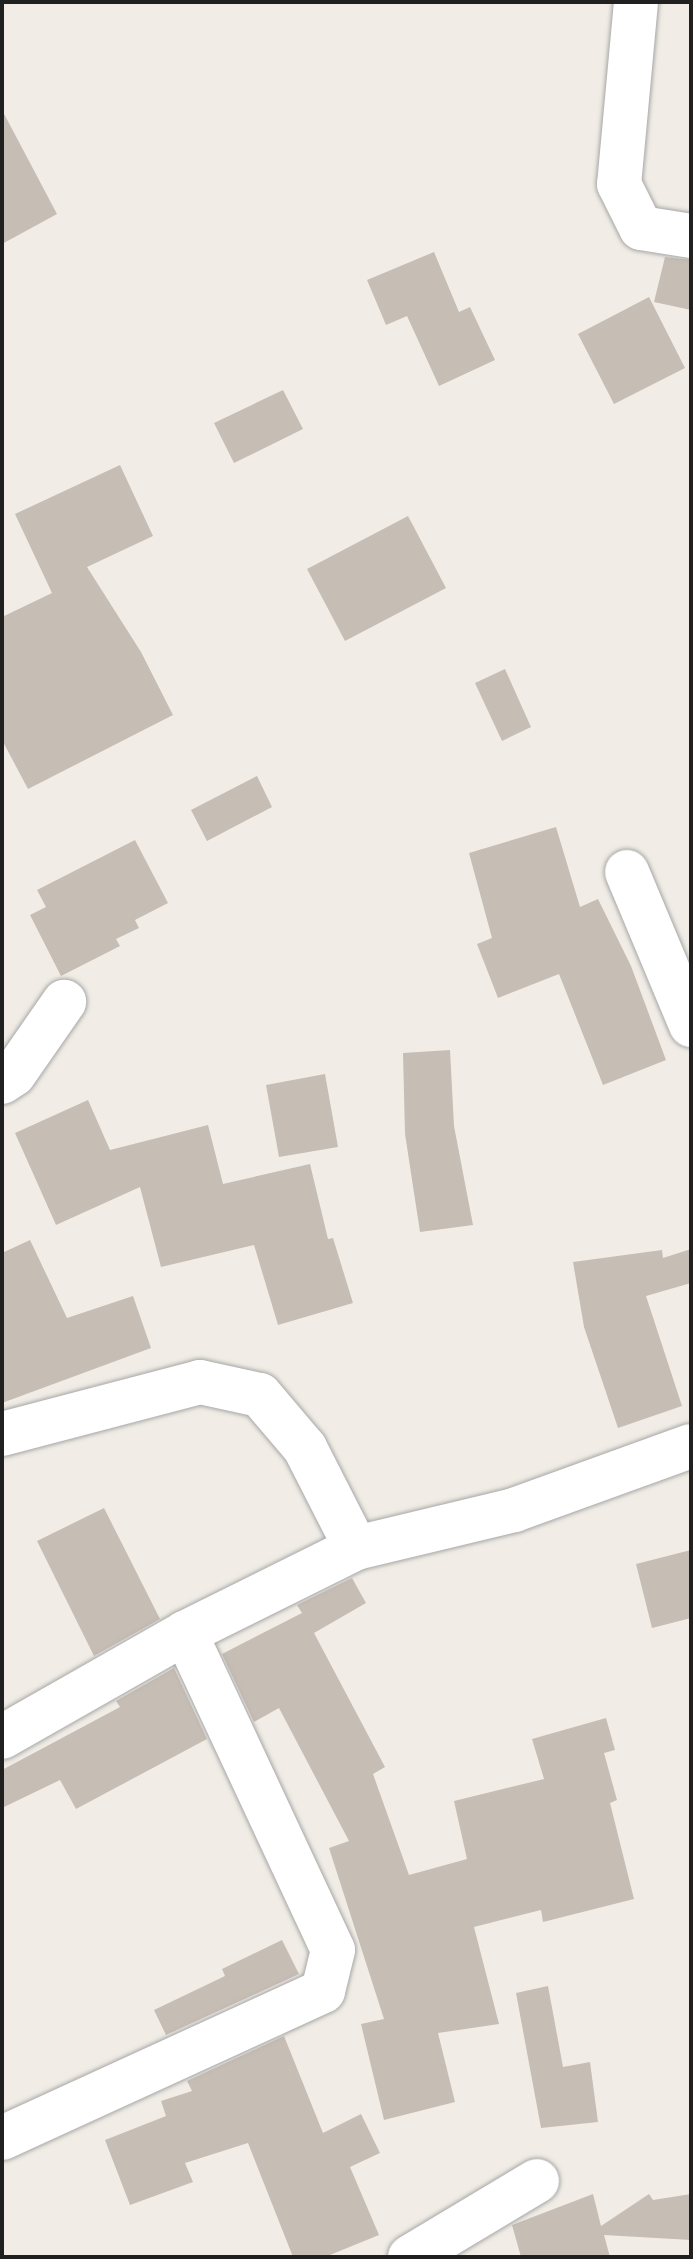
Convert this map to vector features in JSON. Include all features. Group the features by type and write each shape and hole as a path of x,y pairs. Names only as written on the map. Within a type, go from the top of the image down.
{"street":[{"path":"636,2 619,184 641,228 691,236"},
{"path":"627,872 691,1025"},
{"path":"2,1082 14,1074 64,1002"},
{"path":"2,1434 200,1382 260,1395 305,1448 356,1548"},
{"path":"2,1737 185,1633 356,1548 514,1510 691,1446"},
{"path":"2,2138 323,1991 333,1950 185,1633"},
{"path":"410,2257 537,2181"}],"building":[{"path":"2,110 57,214 2,244"},
{"path":"434,252 459,312 470,307 495,360 439,386 407,316 386,325 367,280"},
{"path":"665,257 691,260 691,310 654,302"},
{"path":"649,297 685,368 614,404 578,334"},
{"path":"283,390 303,429 234,463 214,423"},
{"path":"120,465 153,536 87,567 141,652 173,715 28,789 2,740 2,617 52,593 15,514"},
{"path":"408,516 446,588 345,641 307,569"},
{"path":"505,669 531,727 502,741 475,683"},
{"path":"257,776 272,807 207,841 191,810"},
{"path":"556,827 580,907 598,899 631,966 666,1060 603,1085 559,974 498,998 477,944 492,938 469,853"},
{"path":"135,840 168,903 135,920 139,928 116,939 120,946 61,976 30,915 46,907 37,890"},
{"path":"450,1050 454,1126 473,1225 420,1232 405,1134 403,1053"},
{"path":"325,1074 338,1147 279,1157 266,1085"},
{"path":"88,1100 110,1150 208,1125 223,1184 310,1164 328,1239 333,1238 353,1303 278,1325 254,1245 161,1267 140,1187 56,1225 15,1133"},
{"path":"30,1240 67,1318 133,1296 151,1348 2,1403 2,1253"},
{"path":"691,1249 691,1283 646,1296 682,1406 618,1428 584,1327 573,1262 662,1250 663,1258"},
{"path":"104,1508 160,1619 94,1656 37,1541"},
{"path":"691,1550 691,1618 652,1628 636,1564"},
{"path":"352,1578 366,1603 314,1633 385,1767 373,1774 409,1875 467,1859 454,1801 544,1779 532,1739 606,1718 615,1750 604,1753 617,1800 610,1803 634,1899 543,1922 541,1910 474,1927 499,2024 438,2033 455,2102 384,2120 361,2024 384,2019 329,1848 349,1841 279,1708 254,1722 222,1654 302,1613 297,1605"},
{"path":"174,1668 207,1739 76,1809 60,1780 2,1808 2,1770 120,1707 116,1701"},
{"path":"282,1940 299,1974 166,2035 154,2010 225,1976 222,1969"},
{"path":"548,1986 563,2067 590,2062 598,2122 541,2128 516,1993"},
{"path":"284,2036 323,2133 361,2114 380,2153 350,2167 379,2235 325,2257 293,2257 248,2143 185,2163 193,2182 130,2205 105,2140 166,2116 161,2101 192,2091 187,2081"},
{"path":"593,2194 601,2226 649,2194 653,2200 691,2194 691,2240 604,2235 610,2257 521,2257 512,2225"}]}
